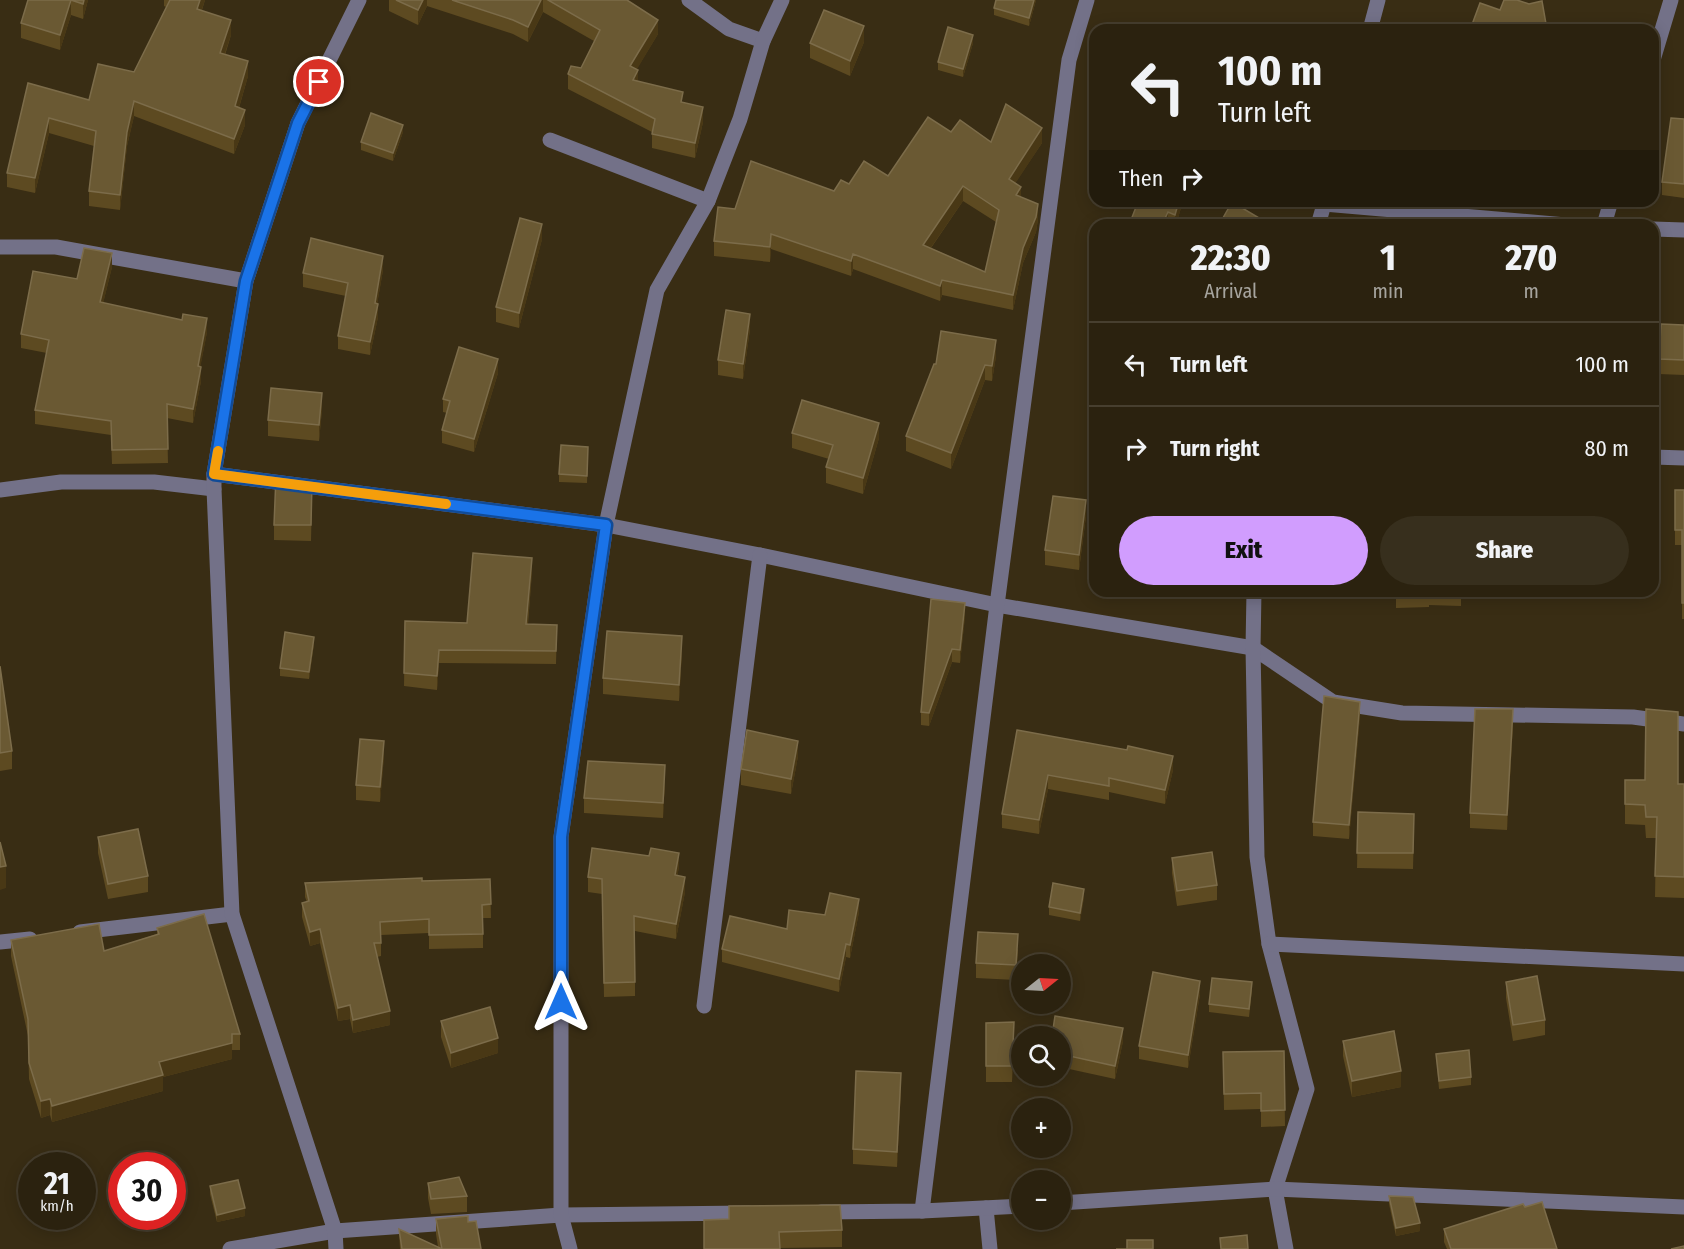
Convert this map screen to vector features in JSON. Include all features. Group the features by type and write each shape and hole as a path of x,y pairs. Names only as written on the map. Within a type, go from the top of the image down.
{"street":[{"path":"336,1249 335,1232 232,914 214,482 246,281 298,123 359,0"},
{"path":"688,0 729,29 764,41"},
{"path":"570,1249 561,1215 561,837 606,525 657,290 708,201 740,119 764,41 782,0"},
{"path":"922,1211 997,604 1069,60 1088,0"},
{"path":"1372,24 1378,0"},
{"path":"1659,40 1671,0"},
{"path":"550,140 708,201"},
{"path":"1377,207 1503,219"},
{"path":"1659,229 1684,230"},
{"path":"0,247 56,247 246,281"},
{"path":"1659,457 1684,458"},
{"path":"0,490 61,482 214,482 606,525 997,604 1253,648 1333,702 1402,712 1633,717 1684,724"},
{"path":"704,1006 760,555"},
{"path":"1254,597 1257,857 1269,944 1307,1089 1275,1189 1286,1249"},
{"path":"70,934 232,914"},
{"path":"0,942 46,937"},
{"path":"1269,944 1684,964"},
{"path":"1071,1202 1275,1189 1684,1207"},
{"path":"806,1212 922,1211 1011,1207"},
{"path":"986,1208 990,1249"},
{"path":"230,1249 335,1232 561,1215 759,1212"}],"building":[{"path":"28,0 71,0 60,35 21,23"},
{"path":"71,0 84,0 83,4"},
{"path":"170,0 200,0 197,9 231,20 220,53 248,61 235,106 245,110 234,139 134,101 127,132 120,195 89,191 96,131 49,118 35,178 7,173 28,83 89,100 98,64 134,72"},
{"path":"396,0 423,0 418,10"},
{"path":"452,0 541,0 528,27"},
{"path":"548,0 627,0 658,20 630,66 638,70 633,80 683,92 681,102 703,107 695,143 652,134 655,119 568,74 571,66 581,68 600,30"},
{"path":"996,0 1034,0 1029,18 994,8"},
{"path":"1504,0 1517,0 1529,4 1542,1 1546,24 1472,24 1480,3 1500,10"},
{"path":"824,10 864,26 850,61 810,43"},
{"path":"948,27 973,35 963,69 938,62"},
{"path":"1006,104 1042,128 1009,179 1021,187 1016,195 1038,204 1036,217 1023,248 1013,295 942,280 940,286 853,254 851,261 771,234 770,247 714,241 718,207 735,209 751,161 834,191 841,180 849,184 864,161 888,176 928,117 951,132 960,120 991,142","holes":["963,186 999,210 985,272 923,245"]},
{"path":"371,113 403,125 393,153 361,142"},
{"path":"1671,118 1684,119 1684,184 1662,182"},
{"path":"1136,207 1177,207 1175,215 1168,212 1165,219 1131,219"},
{"path":"1229,207 1240,207 1261,219 1222,219"},
{"path":"520,218 542,224 519,313 496,307"},
{"path":"311,238 383,256 375,303 378,304 370,342 338,336 348,283 303,273"},
{"path":"84,248 112,253 100,302 182,320 183,314 207,318 193,409 167,404 168,449 112,450 111,421 35,410 49,340 21,334 33,271 77,279"},
{"path":"726,310 750,314 743,364 718,360"},
{"path":"1661,324 1684,325 1684,360 1659,359"},
{"path":"941,331 996,340 992,366 985,365 951,453 906,436 934,364 936,364"},
{"path":"459,347 498,359 474,439 442,430 450,401 443,399"},
{"path":"271,388 322,393 319,425 268,420"},
{"path":"802,400 879,423 863,478 826,467 833,445 792,433"},
{"path":"561,445 588,447 587,476 559,474"},
{"path":"276,476 312,481 311,525 274,525"},
{"path":"1675,490 1684,490 1684,603 1682,603 1682,530 1675,530"},
{"path":"1053,496 1086,500 1079,555 1045,550"},
{"path":"473,553 532,558 526,624 557,625 556,651 439,650 437,676 404,673 405,621 467,623"},
{"path":"931,599 965,603 960,650 952,649 929,713 921,712"},
{"path":"607,631 682,636 679,685 603,678"},
{"path":"285,632 314,637 309,672 280,668"},
{"path":"0,666 12,751 0,753"},
{"path":"1324,696 1360,702 1349,825 1313,822"},
{"path":"1475,709 1513,709 1507,815 1470,813"},
{"path":"1646,709 1678,712 1678,784 1684,784 1684,877 1655,876 1657,817 1646,817 1645,805 1625,804 1625,780 1645,780"},
{"path":"747,730 798,741 791,779 741,769"},
{"path":"1017,730 1127,750 1128,746 1173,756 1165,790 1109,778 1109,786 1048,775 1039,820 1002,814"},
{"path":"360,739 384,741 380,787 356,785"},
{"path":"588,761 665,765 663,803 584,798"},
{"path":"1358,812 1414,814 1413,853 1357,853"},
{"path":"138,829 148,876 108,884 98,837"},
{"path":"0,842 6,866 0,867"},
{"path":"592,848 649,856 651,848 679,853 675,875 685,877 676,924 634,916 635,982 604,983 602,879 588,877"},
{"path":"1212,852 1217,885 1177,891 1172,858"},
{"path":"422,878 422,881 490,879 491,904 482,905 483,934 429,935 429,919 380,922 381,943 374,943 390,1011 353,1020 350,1005 338,1008 320,929 310,932 302,903 309,901 305,883"},
{"path":"1053,883 1084,889 1080,913 1049,907"},
{"path":"830,893 859,899 850,945 846,944 839,979 722,949 730,916 787,929 789,910 825,915"},
{"path":"204,914 240,1034 232,1034 232,1043 159,1062 163,1075 52,1106 50,1099 41,1101 29,1063 28,1019 11,940 99,924 104,951 159,934 157,928"},
{"path":"978,932 1018,934 1017,954 1011,954 1011,965 976,963"},
{"path":"1153,972 1200,981 1188,1055 1139,1046"},
{"path":"1537,976 1545,1020 1513,1025 1506,982"},
{"path":"1212,978 1252,982 1249,1009 1209,1004"},
{"path":"490,1007 498,1038 451,1053 441,1021"},
{"path":"1055,1016 1123,1028 1115,1066 1071,1056 1071,1026 1054,1026"},
{"path":"1014,1022 1014,1026 1011,1026 1011,1066 986,1066 986,1023"},
{"path":"1394,1031 1401,1071 1352,1081 1343,1041"},
{"path":"1469,1050 1471,1077 1439,1081 1436,1054"},
{"path":"1284,1051 1285,1110 1261,1111 1261,1093 1224,1094 1223,1052"},
{"path":"856,1071 901,1073 897,1152 853,1149"},
{"path":"459,1177 467,1196 431,1199 428,1183"},
{"path":"238,1180 245,1208 217,1215 210,1186"},
{"path":"1389,1196 1413,1197 1420,1223 1396,1228"},
{"path":"1542,1202 1557,1249 1451,1249 1444,1229 1523,1204 1525,1207"},
{"path":"840,1205 842,1230 779,1232 780,1249 704,1249 704,1220 729,1219 729,1206"},
{"path":"468,1216 468,1222 476,1221 481,1249 442,1249 436,1219"},
{"path":"399,1229 442,1249 402,1249"},
{"path":"1247,1235 1248,1249 1221,1249 1220,1238"},
{"path":"1127,1240 1153,1240 1153,1249 1127,1249"}],"slow traffic":[{"path":"218,451 214,474 446,504"}],"route":[{"path":"319,82 298,123 246,281 214,474 606,525 561,837 561,1002"}]}
